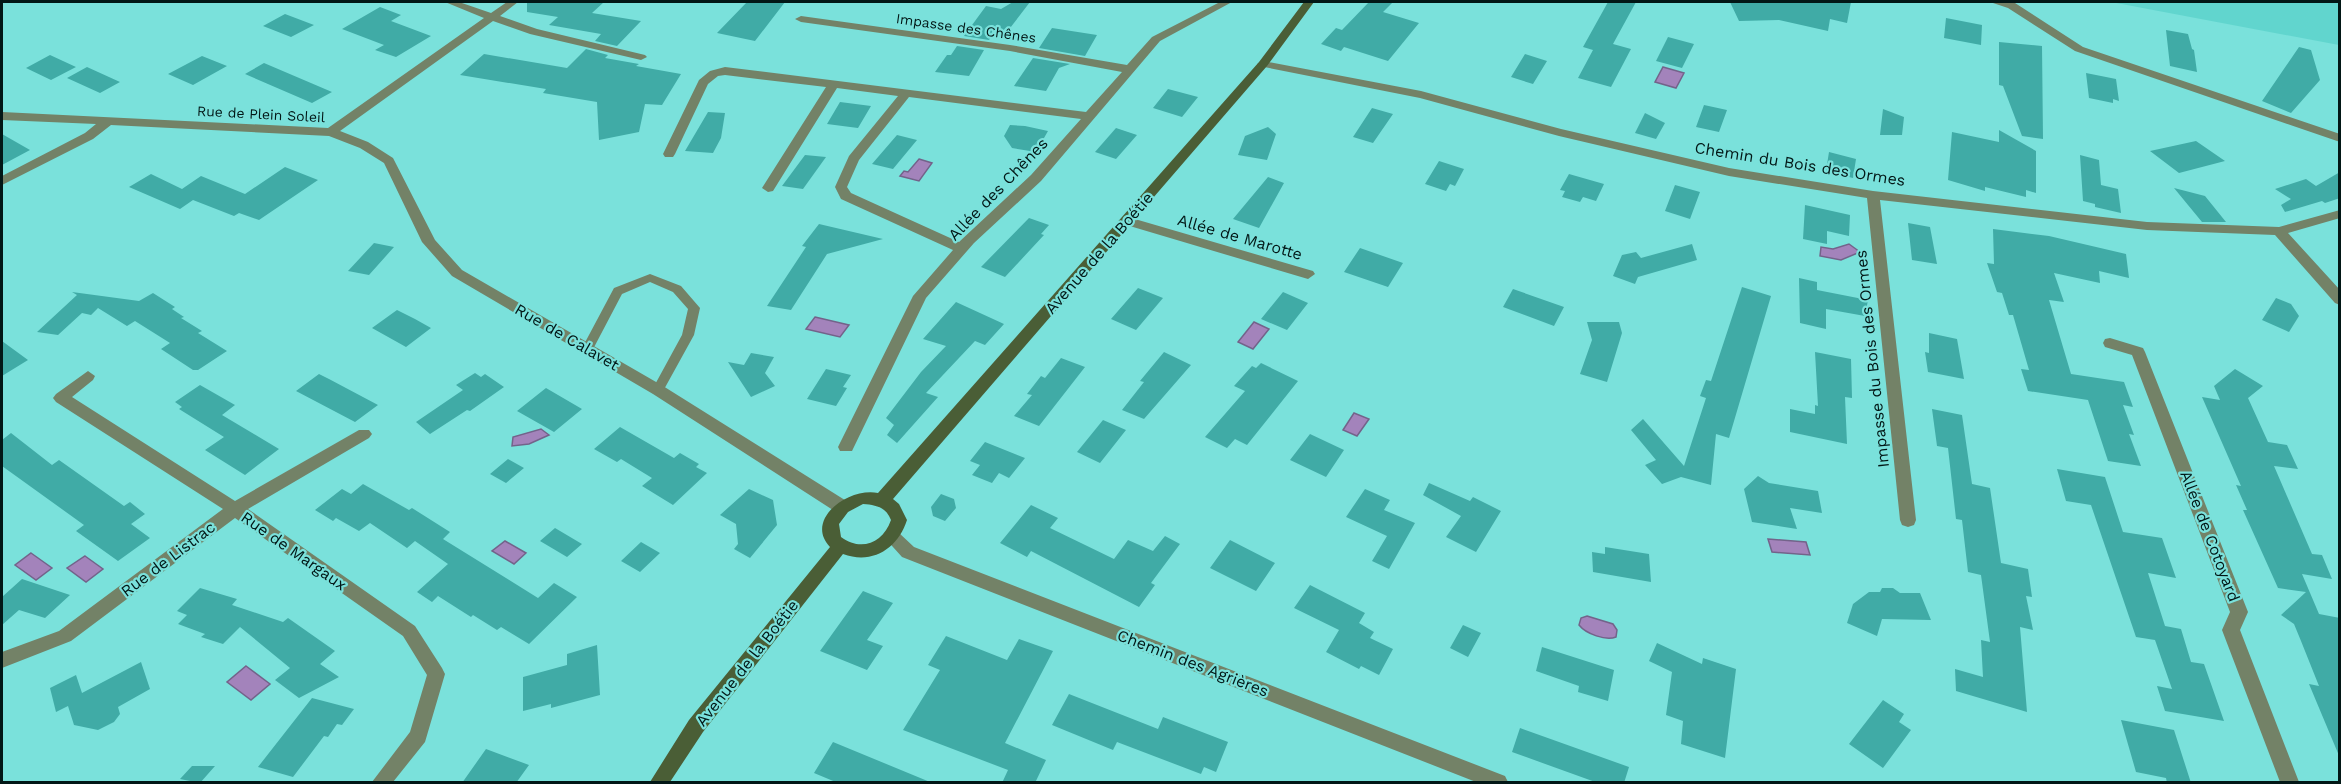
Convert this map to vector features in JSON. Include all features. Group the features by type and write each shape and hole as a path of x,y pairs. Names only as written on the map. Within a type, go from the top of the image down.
{"main road":[{"name":"Avenue de la Boétie","path":"882,500 1263,64 1309,2"},
{"path":"862,498 882,500 891,504 898,519 892,537 876,549 856,552 840,546 833,540 831,523 842,507 862,498"},
{"name":"Avenue de la Boétie","path":"659,783 703,717 840,546"}],"street":[{"path":"450,2 488,17 587,46 641,57"},
{"name":"Rue de Plein Soleil","path":"2,116 331,132 488,17 513,2"},
{"name":"Allée des Chênes","path":"846,447 920,296 962,249 1036,178 1127,69 1156,39 1227,2"},
{"path":"1995,2 2012,3 2079,49 2340,138"},
{"name":"Impasse des Chênes","path":"801,19 1010,48 1127,69"},
{"name":"Chemin du Bois des Ormes","path":"1263,64 1421,95 1559,132 1729,172 1873,195 2147,226 2279,231 2340,214"},
{"path":"669,154 703,81 714,73 725,71 1088,116"},
{"path":"768,188 834,84"},
{"path":"907,92 853,159 841,187 846,196 962,249"},
{"path":"2,181 89,136 108,121"},
{"name":"Rue de Calavet","path":"331,132 364,145 389,160 429,242 457,273 658,390 842,507"},
{"name":"Impasse du Bois des Ormes","path":"1873,195 1908,520"},
{"name":"Allée de Marotte","path":"1128,221 1308,274"},
{"path":"2279,231 2340,300"},
{"name":"Allée de Cotoyard","path":"2110,343 2138,352 2156,395 2239,612 2231,630 2290,783"},
{"name":"Rue de Margaux","path":"88,376 61,398 235,509 409,631 436,674 418,736 382,783"},
{"name":"Rue de Listrac","path":"2,660 65,636 235,509 364,434"},
{"name":"Chemin des Agrières","path":"892,537 908,552 1498,783"}],"lane":[{"path":"587,350 618,291 650,278 677,289 694,308 688,335 658,390"}],"shaded area":[{"path":"2111,2 2339,2 2339,45"},
{"path":"1663,67 1684,73 1676,88 1655,82"},
{"path":"919,159 932,163 919,181 900,176 904,171 908,172"},
{"path":"1849,244 1860,252 1841,260 1820,256 1821,247 1833,249"},
{"path":"815,317 849,325 840,337 806,329"},
{"path":"1254,322 1269,329 1253,349 1238,342"},
{"path":"1354,413 1369,419 1357,436 1343,430"},
{"path":"541,429 549,435 529,444 512,446 513,437"},
{"path":"1768,539 1806,542 1810,555 1772,552"},
{"path":"505,541 526,553 514,564 492,551"},
{"path":"31,553 52,568 36,580 15,565"},
{"path":"85,556 103,569 86,582 67,568"},
{"path":"1587,616 1613,624 1617,630 1616,637 1602,637 1582,628 1579,625 1581,618"},
{"path":"246,666 270,684 251,700 227,682"}],"building":[{"path":"527,2 604,2 592,13 641,21 617,46 595,41 601,34 549,25 558,17 527,12"},
{"path":"747,2 785,2 755,41 717,33"},
{"path":"1013,2 1030,2 1002,36 993,34 989,40 964,36 986,6 1001,9"},
{"path":"1369,2 1393,2 1383,12 1419,23 1388,61 1344,47 1341,51 1321,44 1336,28 1342,30"},
{"path":"1608,2 1636,2 1613,44 1631,49 1611,87 1578,78 1593,50 1583,47"},
{"path":"1730,2 1851,2 1847,23 1830,19 1828,31 1779,20 1739,21"},
{"path":"380,7 401,15 391,21 431,36 396,57 375,50 384,45 342,29"},
{"path":"285,14 314,25 291,37 263,26"},
{"path":"1946,18 1982,25 1981,45 1944,38"},
{"path":"1052,28 1097,35 1085,56 1039,48"},
{"path":"2166,30 2188,34 2194,50 2197,72 2170,66"},
{"path":"1668,37 1694,44 1682,68 1656,61"},
{"path":"1999,42 2042,46 2043,139 2022,136 2003,86 1999,85"},
{"path":"957,46 984,50 969,76 935,72 947,55 951,55"},
{"path":"2299,47 2311,50 2320,80 2291,113 2262,101"},
{"path":"586,49 608,55 605,58 681,74 662,105 645,104 639,132 599,140 597,102 543,93 546,89 460,75 484,54 567,68"},
{"path":"1525,54 1547,61 1533,84 1511,77"},
{"path":"50,55 76,67 51,80 26,68"},
{"path":"202,56 227,66 193,85 168,74"},
{"path":"1033,58 1070,64 1059,68 1046,91 1014,86"},
{"path":"264,63 332,92 312,103 245,74"},
{"path":"87,67 120,82 100,93 67,78"},
{"path":"2086,73 2116,79 2119,101 2113,99 2113,103 2089,98"},
{"path":"1168,89 1198,97 1182,117 1153,108"},
{"path":"840,102 871,106 858,128 827,124"},
{"path":"1704,105 1727,110 1719,132 1696,127"},
{"path":"1372,108 1393,114 1373,143 1353,137"},
{"path":"1883,109 1904,117 1902,135 1880,135"},
{"path":"708,112 725,113 721,138 713,153 685,151"},
{"path":"1645,113 1665,123 1656,139 1635,133"},
{"path":"1010,125 1048,131 1036,152 1012,148 1004,136"},
{"path":"1268,127 1276,134 1267,160 1238,155 1245,136"},
{"path":"1116,128 1137,135 1116,159 1095,152"},
{"path":"1999,130 2036,151 2036,193 2026,190 2026,197 1985,187 1985,191 1948,180 1952,132 1999,142"},
{"path":"2,134 30,150 2,165"},
{"path":"897,135 917,140 893,169 872,164"},
{"path":"2196,141 2225,161 2179,173 2150,151"},
{"path":"1829,152 1856,159 1853,178 1826,171"},
{"path":"805,155 826,157 803,189 782,186"},
{"path":"2080,155 2099,160 2101,185 2118,189 2121,213 2095,207 2095,204 2083,201"},
{"path":"1439,161 1464,169 1455,186 1450,184 1446,191 1425,184"},
{"path":"285,167 318,180 259,220 239,213 234,216 193,200 180,209 129,187 151,174 182,189 201,176 245,194"},
{"path":"2340,172 2340,198 2285,212 2281,205 2291,199 2275,189 2306,179 2316,186"},
{"path":"1569,174 1604,184 1596,201 1583,197 1580,202 1562,197 1565,191 1560,190"},
{"path":"1268,177 1284,183 1259,228 1233,219"},
{"path":"1675,185 1700,192 1690,219 1665,211"},
{"path":"2174,188 2205,196 2226,222 2202,222"},
{"path":"1805,205 1850,215 1849,236 1827,231 1827,244 1803,239"},
{"path":"1029,218 1049,225 1041,234 1044,235 1005,277 981,267"},
{"path":"1908,223 1930,227 1937,264 1912,260"},
{"path":"819,224 883,239 827,254 791,310 767,306 806,247 802,246"},
{"path":"1993,229 2049,236 2126,254 2129,278 2099,271 2100,283 2054,273 2064,302 2049,300 2071,374 2124,382 2133,407 2123,405 2134,435 2129,434 2141,466 2108,461 2088,400 2028,391 2021,369 2029,370 2013,315 2009,315 2002,293 1997,292 1987,263 1994,264"},
{"path":"374,243 394,247 369,275 348,271"},
{"path":"1692,244 1697,260 1638,277 1635,284 1613,276 1622,255 1636,252 1641,258"},
{"path":"1360,248 1403,263 1388,287 1344,272"},
{"path":"1799,278 1817,282 1817,290 1868,300 1865,316 1826,309 1826,329 1800,323"},
{"path":"1742,287 1771,296 1729,438 1716,434 1711,485 1681,477 1662,484 1645,465 1656,460 1631,430 1643,419 1684,466 1706,398 1700,396 1706,380 1711,381"},
{"path":"1138,288 1163,298 1136,330 1111,319"},
{"path":"1513,289 1564,307 1554,326 1503,307"},
{"path":"72,292 139,301 153,293 175,307 172,309 184,317 181,318 202,331 198,333 227,351 198,370 193,370 161,349 170,343 135,321 127,326 98,308 91,315 82,313 58,335 37,332 77,295"},
{"path":"1283,292 1308,303 1287,330 1261,319"},
{"path":"2276,298 2291,304 2299,316 2289,332 2262,320"},
{"path":"956,302 1004,324 985,345 975,341 926,393 938,397 897,443 887,435 894,425 886,418 921,372 946,346 923,339"},
{"path":"397,310 431,328 406,347 372,328"},
{"path":"1587,322 1619,322 1622,333 1607,382 1580,374 1592,340"},
{"path":"1929,333 1957,339 1964,379 1928,372 1925,352 1929,353"},
{"path":"2,341 28,360 2,376"},
{"path":"1164,352 1191,365 1144,419 1122,410 1144,382 1140,381"},
{"path":"1815,352 1851,359 1852,398 1845,397 1847,444 1790,432 1790,409 1815,414 1815,405 1818,406"},
{"path":"751,353 774,357 765,373 775,386 751,397 728,362 744,365"},
{"path":"1061,358 1085,367 1039,426 1014,416 1032,395 1027,394 1041,376 1045,378"},
{"path":"1261,363 1298,381 1247,445 1235,439 1227,448 1205,437 1245,391 1234,386 1252,366 1256,368"},
{"path":"826,369 851,375 843,387 847,388 836,406 807,399"},
{"path":"2235,369 2263,386 2248,398 2268,442 2287,445 2298,469 2274,466 2312,554 2322,555 2332,579 2302,574 2319,614 2340,618 2340,758 2309,684 2319,686 2294,624 2281,615 2306,592 2278,588 2243,510 2247,510 2236,485 2241,486 2202,397 2220,400 2214,386"},
{"path":"475,373 481,377 485,374 504,387 470,411 467,410 430,434 416,422 463,390 456,385"},
{"path":"319,374 378,405 355,422 296,391"},
{"path":"200,385 235,405 222,415 279,449 245,475 205,450 224,437 179,409 182,407 175,402"},
{"path":"546,388 582,409 554,432 517,411"},
{"path":"1932,409 1962,415 1972,484 1990,488 2001,563 2028,569 2032,597 2026,596 2033,630 2020,627 2027,712 1956,691 1955,669 1983,677 1981,640 1990,642 1981,575 1968,572 1962,520 1956,519 1948,448 1937,446"},
{"path":"1103,420 1126,430 1100,463 1077,452"},
{"path":"620,427 674,458 680,453 699,464 696,467 707,473 673,505 642,486 652,478 621,459 617,462 594,449"},
{"path":"11,433 52,465 59,460 124,506 130,502 145,514 131,524 150,538 118,561 76,531 84,525 2,466 2,440"},
{"path":"1310,434 1344,450 1326,477 1290,460"},
{"path":"985,442 1025,458 1009,478 999,473 992,483 972,475 980,465 970,461"},
{"path":"508,459 524,468 506,483 490,474"},
{"path":"2057,469 2105,477 2123,532 2162,538 2176,578 2148,573 2165,626 2181,629 2191,662 2204,664 2224,721 2165,711 2157,686 2172,689 2155,640 2136,637 2091,505 2066,501"},
{"path":"1758,476 1769,483 1818,491 1822,513 1790,508 1797,529 1752,522 1744,489"},
{"path":"1429,483 1470,501 1473,497 1501,511 1476,552 1446,537 1461,516 1423,495"},
{"path":"363,484 409,510 412,508 450,532 443,539 538,598 554,583 577,597 529,644 501,627 497,630 473,615 471,617 438,596 432,602 417,592 448,564 415,541 407,548 370,523 359,531 336,518 333,521 315,510 342,489 351,494"},
{"path":"749,489 773,500 777,525 750,558 734,549 738,544 736,524 720,515"},
{"path":"1365,489 1390,500 1384,510 1415,523 1389,569 1372,561 1387,536 1346,517"},
{"path":"941,494 954,499 956,508 945,521 933,516 931,507"},
{"path":"1031,505 1058,518 1050,528 1114,559 1128,540 1153,551 1165,536 1180,544 1151,583 1155,585 1139,607 1031,551 1027,557 1000,543"},
{"path":"555,528 582,544 567,557 540,541"},
{"path":"1230,540 1275,563 1256,591 1210,568"},
{"path":"641,542 660,553 640,572 621,561"},
{"path":"1605,547 1649,554 1651,582 1593,572 1592,552 1605,554"},
{"path":"22,579 70,595 45,618 19,610 2,625 2,597"},
{"path":"1310,585 1365,613 1359,623 1374,632 1370,638 1393,649 1379,675 1361,666 1359,669 1326,652 1339,630 1294,608"},
{"path":"200,588 237,599 232,605 283,622 288,618 335,651 320,664 339,677 299,698 275,680 290,668 240,627 223,644 201,637 205,634 178,624 187,615 177,611"},
{"path":"1882,588 1893,588 1900,593 1920,593 1931,620 1882,619 1877,636 1847,623 1853,604 1869,592 1880,592"},
{"path":"863,591 893,603 867,640 883,646 867,670 820,651"},
{"path":"1463,625 1481,633 1468,657 1450,648"},
{"path":"946,636 1007,660 1019,639 1053,651 1005,743 1046,760 1035,783 1002,783 1008,770 903,730 940,670 928,665"},
{"path":"1657,643 1702,664 1703,658 1736,669 1725,758 1681,744 1683,721 1666,715 1672,672 1649,661"},
{"path":"597,645 600,695 551,708 551,704 523,711 523,677 567,665 567,654"},
{"path":"1542,647 1614,670 1608,701 1578,692 1579,686 1536,671"},
{"path":"141,662 150,689 118,707 120,714 114,722 98,730 74,725 68,706 56,712 50,688 76,675 82,693"},
{"path":"1069,694 1158,729 1163,717 1228,742 1216,772 1204,767 1201,774 1117,742 1113,750 1052,725"},
{"path":"312,698 354,709 342,725 337,724 328,737 324,736 293,777 258,767"},
{"path":"1883,700 1904,714 1899,722 1911,730 1883,768 1849,744"},
{"path":"2121,720 2174,730 2191,783 2167,783 2166,778 2136,772"},
{"path":"1520,728 1629,767 1624,783 1598,783 1512,752"},
{"path":"833,742 930,783 838,783 814,773"},
{"path":"486,749 529,765 516,783 462,783"},
{"path":"192,766 215,766 200,783 180,779"}]}
